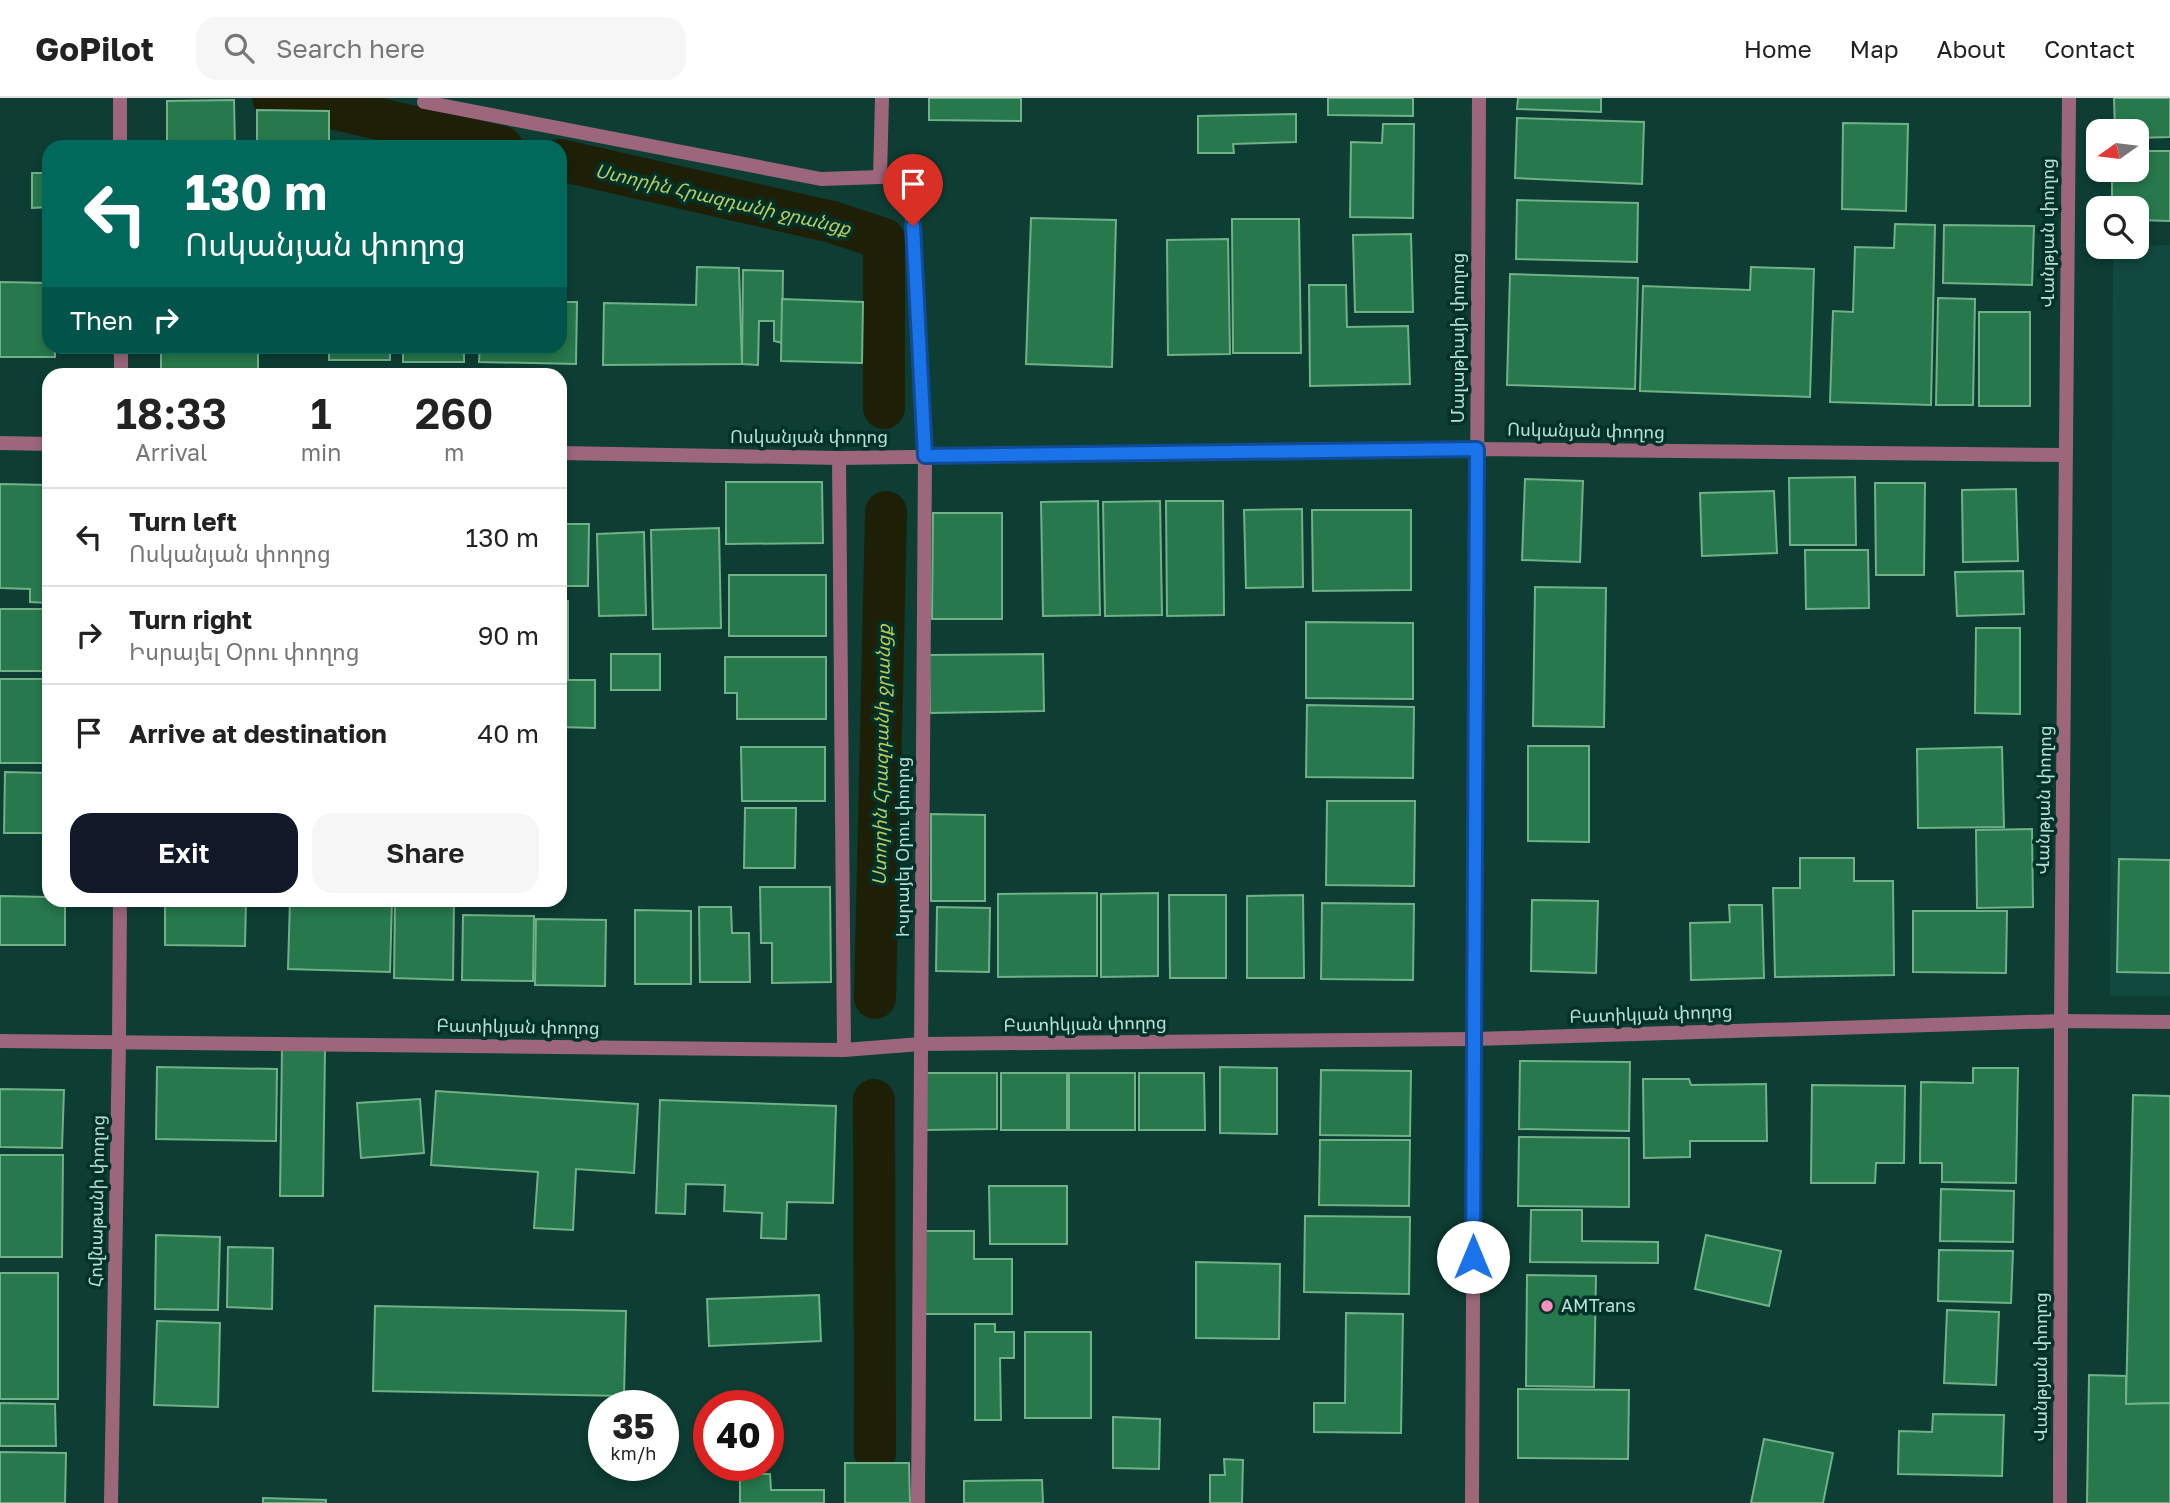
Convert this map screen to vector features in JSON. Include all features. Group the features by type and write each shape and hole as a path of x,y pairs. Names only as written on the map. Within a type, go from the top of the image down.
{"street":[{"path":"120,98 120,140"},
{"path":"424,102 821,179 880,177 882,98"},
{"name":"Մալաթիայի փողոց","path":"1472,1503 1479,98"},
{"name":"Վանթյան փողոց","path":"2060,1503 2068,98"},
{"name":"Իսրայել Օրու փողոց","path":"880,177 910,175 925,456 918,1503"},
{"path":"0,443 42,444"},
{"name":"Ոսկանյան փողոց","path":"567,453 839,458 1477,449 2066,455"},
{"path":"839,458 844,1050"},
{"name":"Հովնաթանի փողոց","path":"111,1503 120,907"},
{"name":"Բատիկյան փողոց","path":"0,1041 844,1050 921,1044 1474,1039 2061,1021 2170,1023"}],"shaded area":[{"path":"2170,245 2170,996 2110,996 2113,259 2149,259 2149,246"}],"building":[{"path":"929,98 1021,98 1021,121 929,120"},
{"path":"1328,98 1413,98 1413,116 1328,115"},
{"path":"1518,98 1601,98 1601,112 1517,109"},
{"path":"2114,98 2170,98 2170,137 2149,138 2149,119 2115,119"},
{"path":"234,100 235,140 167,140 167,101"},
{"path":"257,110 329,111 329,140 257,140"},
{"path":"1296,114 1296,142 1233,144 1234,153 1198,153 1198,116"},
{"path":"1517,118 1644,122 1642,184 1515,178"},
{"path":"1843,123 1908,124 1906,211 1842,209"},
{"path":"1383,124 1414,124 1413,218 1350,217 1351,142 1382,143"},
{"path":"2149,151 2170,151 2170,221 2149,220 2149,196 2112,196 2112,182 2149,182"},
{"path":"32,173 42,173 42,207 32,208"},
{"path":"1517,200 1638,203 1637,262 1516,259"},
{"path":"1031,218 1116,220 1112,367 1026,364"},
{"path":"1232,219 1299,219 1301,353 1233,353"},
{"path":"1895,224 1935,225 1931,405 1830,402 1833,311 1853,312 1855,247 1894,248"},
{"path":"1944,225 2034,226 2032,285 1943,283"},
{"path":"1411,234 1413,312 1355,312 1353,235"},
{"path":"1228,239 1230,354 1168,355 1167,240"},
{"path":"697,267 739,268 742,364 603,365 604,303 696,305"},
{"path":"1751,267 1814,269 1810,397 1640,391 1643,286 1750,290"},
{"path":"743,270 783,271 782,343 774,341 774,321 759,321 758,365 742,364"},
{"path":"1510,274 1638,278 1635,389 1507,385"},
{"path":"0,282 42,283 42,354 55,354 55,357 0,357"},
{"path":"1309,285 1346,285 1347,327 1408,326 1410,384 1310,386"},
{"path":"1938,298 1975,299 1973,405 1936,405"},
{"path":"782,299 863,302 862,363 781,361"},
{"path":"567,302 577,302 576,364 479,362 480,354 567,354"},
{"path":"1979,312 2030,312 2030,406 1979,406"},
{"path":"161,354 258,354 258,368 161,368"},
{"path":"329,354 390,354 390,360 329,360"},
{"path":"403,354 464,354 464,362 403,362"},
{"path":"1855,477 1856,545 1790,545 1789,478"},
{"path":"1525,479 1583,481 1580,562 1522,560"},
{"path":"726,482 822,482 823,543 726,544"},
{"path":"1875,483 1925,483 1924,575 1876,575"},
{"path":"0,484 42,485 42,603 30,602 30,589 0,588"},
{"path":"2016,489 2018,561 1963,562 1962,490"},
{"path":"1774,491 1777,553 1702,556 1700,493"},
{"path":"1098,501 1100,615 1043,616 1041,502"},
{"path":"1160,501 1162,615 1105,616 1103,502"},
{"path":"1166,501 1223,501 1224,615 1167,616"},
{"path":"1302,509 1303,587 1246,588 1244,510"},
{"path":"1312,510 1411,510 1411,590 1313,591"},
{"path":"933,513 1002,513 1002,619 932,619"},
{"path":"567,524 589,524 588,586 567,586"},
{"path":"719,528 721,628 653,629 651,530"},
{"path":"644,532 646,615 599,616 597,534"},
{"path":"1805,550 1868,550 1869,608 1806,609"},
{"path":"2023,571 2024,614 1957,616 1955,572"},
{"path":"729,575 826,575 826,636 729,636"},
{"path":"1535,587 1606,588 1604,727 1533,726"},
{"path":"567,601 568,680 595,680 595,728 567,727"},
{"path":"0,609 42,609 42,671 0,671"},
{"path":"1306,622 1413,623 1413,699 1306,698"},
{"path":"1976,628 2020,628 2020,714 1975,713"},
{"path":"611,654 660,654 660,690 611,690"},
{"path":"1043,654 1044,711 930,713 929,655"},
{"path":"725,657 826,657 826,719 737,719 737,693 725,693"},
{"path":"0,679 42,679 42,763 0,763"},
{"path":"1307,705 1414,707 1413,778 1306,777"},
{"path":"1528,746 1589,746 1589,842 1528,841"},
{"path":"741,747 825,747 825,801 742,801"},
{"path":"2002,747 2004,827 1918,828 1917,749"},
{"path":"5,772 42,773 42,833 4,833"},
{"path":"1327,801 1415,801 1414,886 1326,885"},
{"path":"745,808 796,808 795,868 744,868"},
{"path":"931,814 985,815 985,901 931,901"},
{"path":"2032,829 2033,907 1977,908 1976,830"},
{"path":"1800,858 1854,858 1854,881 1893,881 1894,975 1775,977 1773,888 1800,888"},
{"path":"2119,859 2170,860 2170,973 2117,972"},
{"path":"760,887 830,887 831,982 772,983 772,943 761,943"},
{"path":"1097,893 1097,976 998,977 998,894"},
{"path":"1158,893 1158,976 1101,977 1101,894"},
{"path":"1169,895 1226,895 1226,978 1170,978"},
{"path":"1303,895 1304,978 1247,978 1247,896"},
{"path":"0,896 42,897 42,907 65,907 65,945 0,945"},
{"path":"1532,900 1598,901 1596,973 1531,971"},
{"path":"1322,903 1414,904 1413,980 1321,979"},
{"path":"1729,905 1762,905 1764,978 1691,980 1690,923 1730,922"},
{"path":"165,907 246,907 245,946 165,945"},
{"path":"290,907 392,907 390,972 288,969"},
{"path":"395,907 454,907 453,980 394,978"},
{"path":"699,907 731,907 732,933 749,933 750,982 700,982"},
{"path":"937,907 990,908 989,972 936,971"},
{"path":"635,910 691,911 691,984 635,984"},
{"path":"1913,911 2007,911 2006,973 1913,972"},
{"path":"463,915 534,916 533,981 462,980"},
{"path":"536,919 606,920 605,986 535,985"},
{"path":"282,1049 325,1049 323,1196 280,1196"},
{"path":"1520,1061 1630,1062 1629,1131 1519,1129"},
{"path":"157,1067 277,1069 276,1141 156,1139"},
{"path":"1220,1067 1277,1068 1277,1134 1220,1133"},
{"path":"1973,1068 2018,1068 2016,1183 1942,1182 1942,1163 1920,1163 1921,1082 1973,1083"},
{"path":"1321,1070 1411,1071 1410,1136 1320,1135"},
{"path":"925,1073 997,1073 997,1129 925,1130"},
{"path":"1001,1073 1067,1073 1067,1130 1001,1130"},
{"path":"1069,1073 1135,1073 1135,1130 1069,1130"},
{"path":"1139,1073 1204,1073 1205,1130 1139,1130"},
{"path":"1643,1079 1689,1079 1691,1085 1766,1084 1767,1141 1690,1141 1690,1157 1644,1158"},
{"path":"1812,1085 1905,1086 1904,1163 1876,1163 1875,1183 1811,1183"},
{"path":"0,1089 64,1090 62,1148 0,1147"},
{"path":"436,1091 638,1104 634,1173 576,1169 573,1230 534,1228 538,1172 431,1165"},
{"path":"2133,1095 2170,1096 2170,1403 2126,1404"},
{"path":"420,1099 424,1153 361,1158 357,1103"},
{"path":"660,1100 836,1106 833,1203 787,1202 786,1239 761,1238 762,1213 724,1211 725,1185 686,1184 685,1214 656,1213"},
{"path":"1519,1137 1629,1138 1629,1207 1518,1206"},
{"path":"1320,1140 1410,1140 1409,1206 1319,1205"},
{"path":"0,1155 63,1155 62,1257 0,1257"},
{"path":"989,1186 1067,1186 1067,1244 990,1244"},
{"path":"1941,1189 2014,1191 2013,1242 1940,1241"},
{"path":"1531,1210 1582,1210 1582,1241 1658,1242 1658,1263 1530,1262"},
{"path":"1305,1216 1410,1217 1409,1294 1304,1292"},
{"path":"924,1231 974,1231 974,1259 1012,1259 1012,1314 924,1314"},
{"path":"156,1235 220,1237 218,1310 155,1309"},
{"path":"1706,1235 1781,1251 1769,1306 1695,1289"},
{"path":"228,1247 273,1248 272,1309 227,1307"},
{"path":"1939,1250 2013,1251 2011,1303 1938,1301"},
{"path":"1196,1262 1280,1264 1279,1339 1196,1338"},
{"path":"0,1273 58,1273 58,1399 0,1399"},
{"path":"1527,1275 1596,1276 1594,1387 1526,1386"},
{"path":"819,1295 821,1341 709,1346 707,1299"},
{"path":"375,1306 626,1311 624,1390 588,1390 588,1395 373,1391"},
{"path":"1947,1310 1999,1312 1996,1385 1944,1383"},
{"path":"1346,1313 1403,1314 1401,1433 1314,1432 1314,1403 1345,1403"},
{"path":"157,1321 220,1323 218,1407 154,1405"},
{"path":"975,1324 995,1324 995,1332 1014,1332 1014,1358 1000,1358 1001,1420 975,1420"},
{"path":"1025,1332 1091,1332 1091,1418 1025,1418"},
{"path":"2089,1375 2126,1376 2126,1404 2170,1403 2170,1503 2087,1503"},
{"path":"1518,1389 1629,1390 1628,1459 1518,1458"},
{"path":"0,1403 55,1404 56,1446 0,1446"},
{"path":"1933,1414 2004,1415 2002,1476 1898,1474 1899,1431 1932,1432"},
{"path":"1113,1417 1160,1419 1159,1469 1113,1468"},
{"path":"1764,1439 1833,1453 1823,1503 1751,1503"},
{"path":"0,1452 66,1453 65,1503 0,1503"},
{"path":"1224,1459 1243,1460 1242,1503 1210,1503 1210,1475 1225,1475"},
{"path":"845,1463 909,1463 910,1503 845,1503"},
{"path":"1042,1480 1043,1503 964,1503 964,1481"},
{"path":"740,1481 770,1481 771,1490 824,1490 824,1503 740,1503"},
{"path":"263,1498 326,1500 326,1503 263,1503"}],"waterway":[{"name":"Ստորին Հրազդանի ջրանցք","path":"273,98 336,109 471,140"},
{"name":"Ստորին Հրազդանի ջրանցք","path":"567,162 832,222 884,239 884,408"},
{"name":"Ստորին Հրազդանի ջրանցք","path":"875,998 886,512"},
{"name":"Ստորին Հրազդանի ջրանցք","path":"874,1100 875,1453"}],"place":[{"name":"AMTrans","path":"1547,1306"}],"route":[{"path":"913,226 925,456 1477,449 1473,1257"}]}
